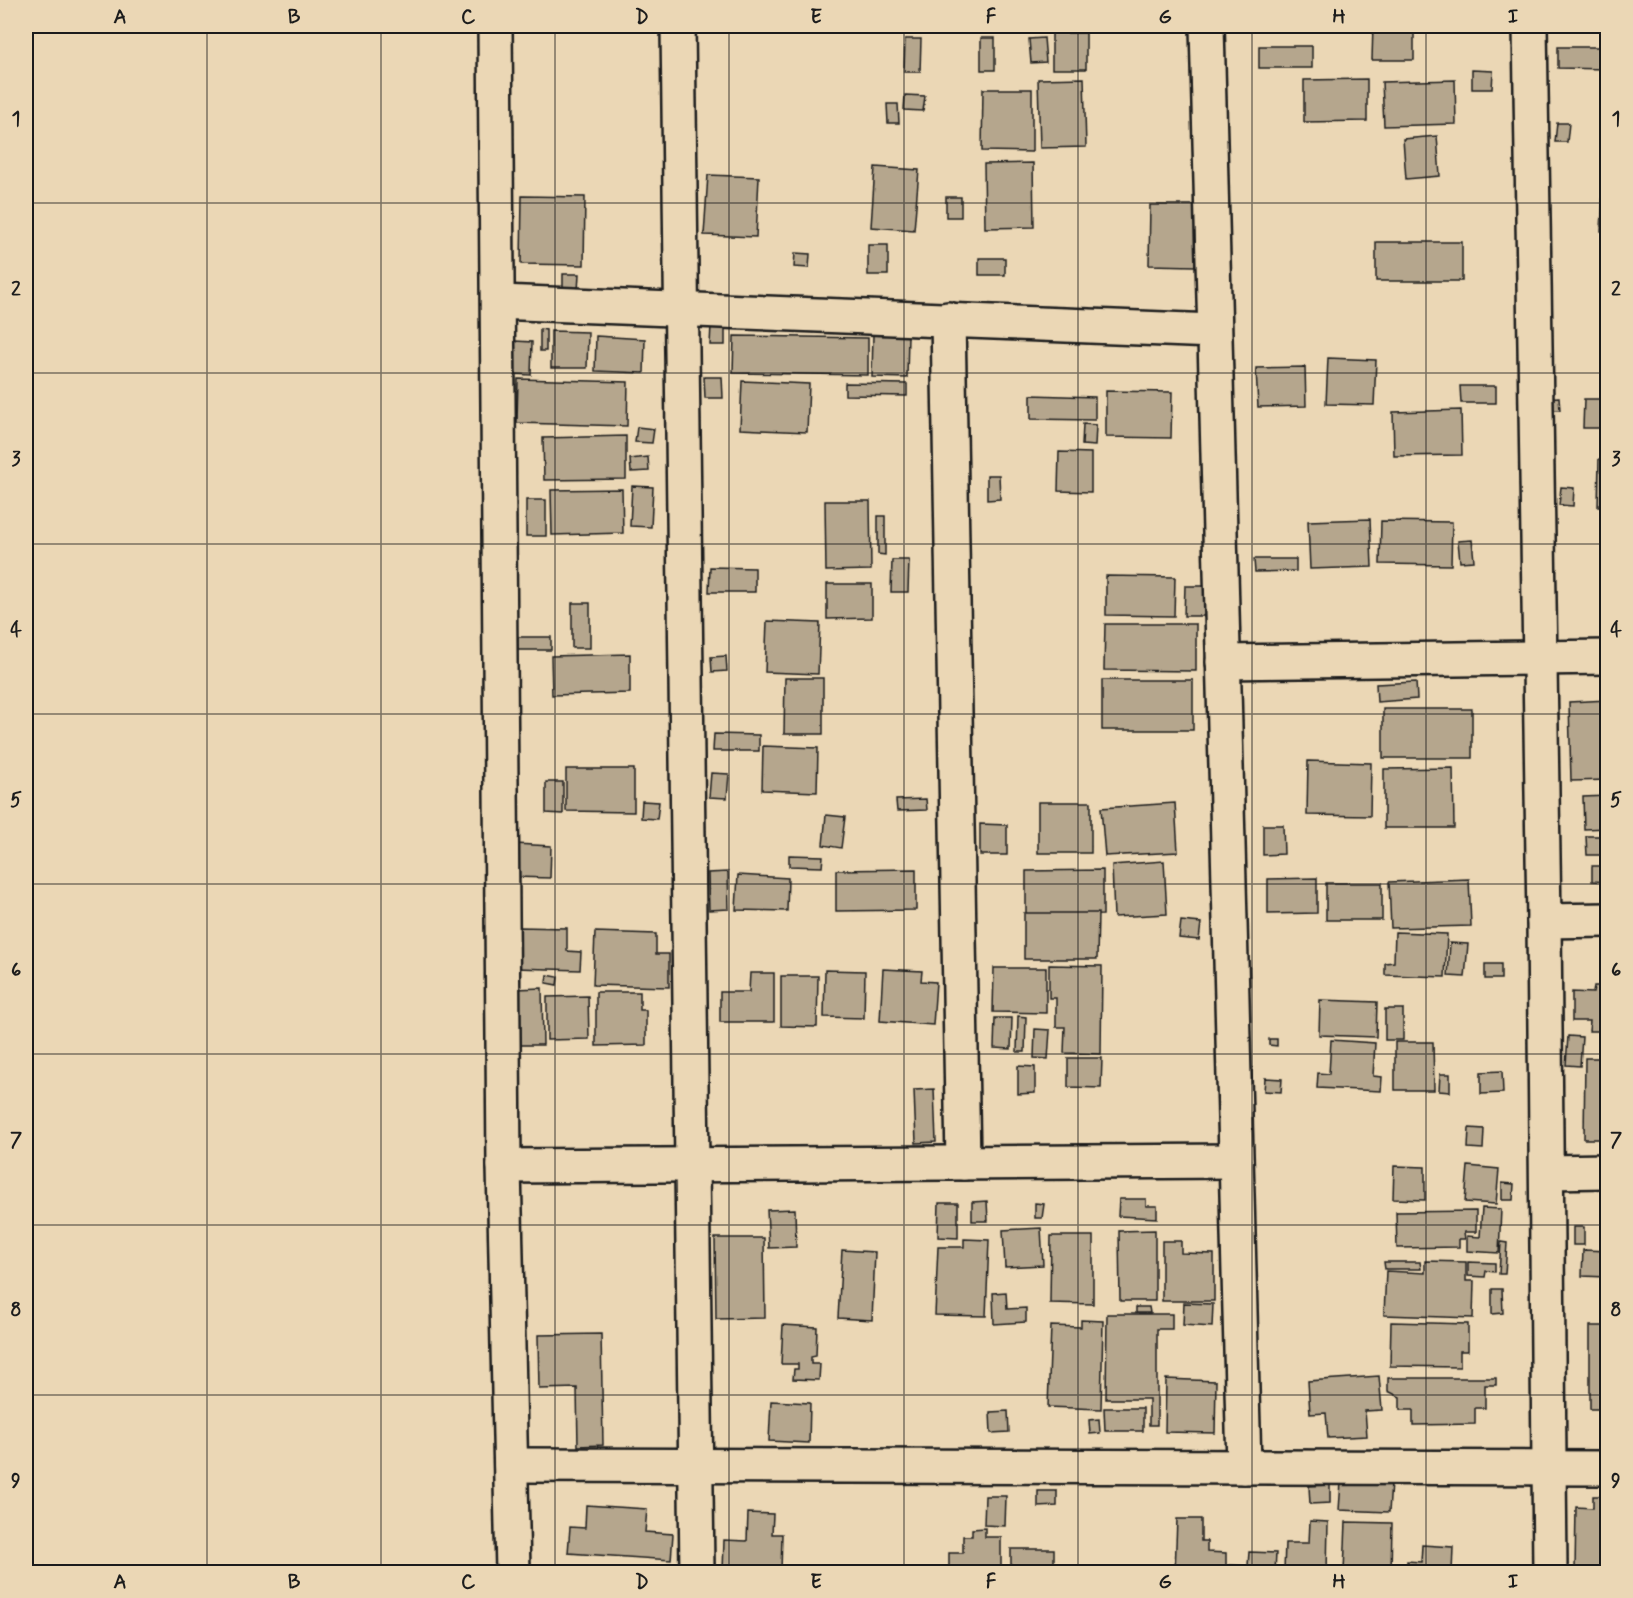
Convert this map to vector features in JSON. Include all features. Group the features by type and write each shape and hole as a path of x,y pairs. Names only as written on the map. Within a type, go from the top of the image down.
{"street":[{"path":"495,26 504,1166 513,1572"},
{"path":"678,26 684,309 697,1572"},
{"path":"1207,26 1244,1467"},
{"path":"1530,26 1544,921 1550,1572"},
{"path":"498,302 1214,331"},
{"path":"948,319 963,1163"},
{"path":"1223,662 1608,657"},
{"path":"1544,921 1608,920"},
{"path":"504,1166 1236,1161"},
{"path":"1547,1172 1608,1171"},
{"path":"512,1465 1608,1468"}],"building":[{"path":"1373,26 1414,26 1414,60 1372,60"},
{"path":"1052,33 1086,33 1086,69 1052,69"},
{"path":"981,38 995,38 995,70 981,70"},
{"path":"1044,38 1046,62 1031,63 1029,39"},
{"path":"905,39 921,39 920,72 904,72"},
{"path":"1259,46 1312,46 1312,68 1259,68"},
{"path":"1558,47 1607,47 1607,69 1558,68"},
{"path":"1472,70 1493,71 1492,89 1472,89"},
{"path":"1084,78 1086,147 1040,148 1038,79"},
{"path":"1367,79 1367,121 1304,122 1304,80"},
{"path":"1455,80 1456,124 1384,126 1382,82"},
{"path":"983,89 1032,89 1032,152 982,151"},
{"path":"905,95 925,96 923,111 904,110"},
{"path":"887,104 898,104 899,123 888,123"},
{"path":"1557,123 1569,123 1567,142 1555,142"},
{"path":"1437,136 1440,176 1406,179 1403,139"},
{"path":"1033,163 1034,227 985,228 984,164"},
{"path":"1605,163 1608,163 1608,186 1604,186"},
{"path":"875,167 919,170 914,230 871,227"},
{"path":"708,175 759,177 756,237 704,235"},
{"path":"1603,190 1608,190 1608,231 1601,231"},
{"path":"522,196 585,197 584,265 521,264"},
{"path":"946,197 961,197 961,217 946,217"},
{"path":"1150,205 1196,205 1195,266 1149,265"},
{"path":"1376,242 1462,242 1462,281 1376,281"},
{"path":"868,245 888,245 888,275 868,275"},
{"path":"795,253 810,254 809,268 794,267"},
{"path":"979,258 1005,258 1005,275 979,275"},
{"path":"563,274 579,274 578,291 563,291"},
{"path":"711,325 725,325 725,345 710,345"},
{"path":"540,329 546,330 546,351 540,351"},
{"path":"551,331 588,332 587,368 551,368"},
{"path":"873,334 908,335 907,378 872,377"},
{"path":"596,336 645,339 644,373 595,371"},
{"path":"734,336 868,338 868,375 733,373"},
{"path":"515,341 532,342 531,375 513,374"},
{"path":"1328,358 1376,360 1374,405 1326,404"},
{"path":"1305,367 1306,406 1258,407 1256,368"},
{"path":"704,377 722,377 723,398 705,398"},
{"path":"518,379 628,382 627,426 517,423"},
{"path":"742,381 809,384 807,432 740,429"},
{"path":"845,383 907,384 907,396 845,395"},
{"path":"1460,386 1496,386 1496,403 1461,403"},
{"path":"1106,391 1172,392 1171,438 1106,437"},
{"path":"1031,395 1095,397 1095,420 1031,419"},
{"path":"1559,397 1560,410 1543,411 1542,398"},
{"path":"1584,399 1608,399 1608,428 1583,428"},
{"path":"1461,410 1462,455 1394,456 1393,412"},
{"path":"1083,424 1096,425 1095,446 1082,445"},
{"path":"637,427 654,429 652,443 635,442"},
{"path":"626,436 626,479 544,480 543,438"},
{"path":"1059,452 1091,453 1091,492 1058,491"},
{"path":"648,457 649,471 631,472 630,459"},
{"path":"1599,459 1608,459 1608,507 1598,507"},
{"path":"987,475 999,475 1000,499 987,500"},
{"path":"632,486 653,487 651,527 630,526"},
{"path":"1561,487 1574,488 1573,506 1559,505"},
{"path":"622,489 623,533 552,535 551,490"},
{"path":"526,500 546,500 546,536 526,536"},
{"path":"825,501 870,501 871,570 826,571"},
{"path":"1605,515 1608,515 1608,579 1605,579"},
{"path":"878,516 885,516 885,555 878,554"},
{"path":"1370,519 1372,567 1310,569 1308,521"},
{"path":"1381,521 1452,522 1451,565 1380,564"},
{"path":"1472,540 1474,561 1460,562 1458,541"},
{"path":"1254,559 1296,559 1296,571 1255,572"},
{"path":"892,560 909,560 908,592 891,592"},
{"path":"710,567 755,568 755,592 709,592"},
{"path":"1106,576 1175,577 1174,616 1106,615"},
{"path":"827,584 872,584 872,618 827,619"},
{"path":"1185,586 1207,586 1206,616 1184,616"},
{"path":"572,603 590,603 590,648 572,648"},
{"path":"767,621 820,623 818,674 765,672"},
{"path":"1105,624 1196,624 1196,671 1104,670"},
{"path":"518,637 551,637 551,650 518,650"},
{"path":"630,654 630,693 552,695 551,656"},
{"path":"726,656 727,671 712,672 711,657"},
{"path":"785,678 823,678 823,734 784,734"},
{"path":"1102,680 1193,680 1193,730 1102,730"},
{"path":"1416,682 1417,699 1377,702 1376,684"},
{"path":"1608,700 1608,780 1571,781 1569,702"},
{"path":"1383,709 1472,709 1472,758 1383,758"},
{"path":"714,734 759,735 759,751 713,751"},
{"path":"763,746 818,748 817,792 762,790"},
{"path":"1308,761 1371,763 1370,816 1307,815"},
{"path":"1453,768 1454,828 1384,828 1384,769"},
{"path":"566,769 634,769 634,812 566,811"},
{"path":"711,773 729,774 727,798 709,797"},
{"path":"546,782 563,782 563,814 546,813"},
{"path":"1608,796 1608,828 1584,829 1583,797"},
{"path":"926,799 927,810 897,811 896,800"},
{"path":"642,801 659,802 657,819 641,818"},
{"path":"1038,802 1091,802 1091,853 1038,853"},
{"path":"1175,803 1178,852 1105,856 1101,808"},
{"path":"826,815 845,817 841,848 823,845"},
{"path":"980,824 1007,825 1007,855 980,855"},
{"path":"1263,825 1283,825 1284,854 1263,855"},
{"path":"1586,836 1608,836 1608,855 1587,855"},
{"path":"515,844 551,846 550,878 514,877"},
{"path":"789,855 823,856 822,867 789,866"},
{"path":"1164,861 1167,914 1114,917 1112,865"},
{"path":"1592,866 1608,866 1608,882 1592,881"},
{"path":"916,869 916,910 836,911 836,870"},
{"path":"1103,870 1103,915 1026,916 1026,871"},
{"path":"728,872 729,909 709,910 708,873"},
{"path":"738,875 788,878 787,911 736,910"},
{"path":"1317,878 1317,913 1268,914 1268,879"},
{"path":"1469,879 1471,926 1391,928 1389,882"},
{"path":"1326,883 1382,883 1382,920 1326,920"},
{"path":"1024,913 1098,913 1097,959 1024,959"},
{"path":"1181,921 1201,923 1199,940 1179,938"},
{"path":"518,927 567,928 567,951 581,952 580,970 516,968"},
{"path":"595,932 656,934 656,954 669,954 669,987 593,985"},
{"path":"1395,932 1447,934 1445,977 1385,975 1385,963 1394,962"},
{"path":"1450,943 1468,944 1465,977 1448,976"},
{"path":"1485,964 1501,964 1501,979 1485,979"},
{"path":"1049,965 1102,966 1101,1054 1064,1053 1065,1027 1056,1027 1056,998 1049,998"},
{"path":"994,968 1046,968 1046,1013 993,1012"},
{"path":"883,969 922,971 921,981 936,982 933,1025 880,1021"},
{"path":"825,970 865,971 864,1018 824,1017"},
{"path":"750,973 774,973 774,1022 720,1022 720,992 749,992"},
{"path":"547,975 558,977 557,985 546,983"},
{"path":"781,976 818,976 817,1027 781,1026"},
{"path":"1594,986 1608,986 1608,1031 1589,1031 1590,1021 1572,1021 1572,992 1593,993"},
{"path":"542,988 543,1045 516,1045 516,989"},
{"path":"596,992 640,992 640,1010 646,1010 646,1045 596,1046"},
{"path":"588,996 589,1039 547,1040 547,997"},
{"path":"1320,1000 1377,1002 1376,1037 1319,1035"},
{"path":"1385,1009 1403,1009 1403,1040 1385,1040"},
{"path":"1018,1016 1026,1017 1025,1052 1017,1052"},
{"path":"995,1018 1012,1018 1011,1049 994,1048"},
{"path":"1035,1029 1050,1030 1048,1059 1034,1058"},
{"path":"1568,1036 1582,1037 1580,1066 1566,1065"},
{"path":"1269,1039 1277,1039 1277,1046 1269,1045"},
{"path":"1331,1040 1375,1043 1373,1076 1382,1077 1381,1091 1317,1088 1318,1073 1329,1074"},
{"path":"1395,1042 1433,1042 1434,1090 1395,1090"},
{"path":"1068,1058 1102,1058 1101,1088 1068,1087"},
{"path":"1585,1058 1608,1058 1608,1139 1584,1139"},
{"path":"1018,1066 1035,1067 1035,1093 1018,1094"},
{"path":"1502,1071 1503,1093 1481,1094 1481,1072"},
{"path":"1440,1074 1450,1074 1450,1092 1439,1091"},
{"path":"1265,1078 1282,1079 1281,1092 1264,1091"},
{"path":"934,1089 936,1142 916,1143 914,1090"},
{"path":"1469,1128 1484,1129 1483,1149 1468,1148"},
{"path":"1394,1166 1425,1167 1425,1200 1393,1199"},
{"path":"1468,1166 1499,1169 1496,1204 1465,1202"},
{"path":"1502,1183 1514,1184 1513,1200 1502,1200"},
{"path":"1119,1199 1146,1199 1146,1206 1157,1206 1157,1218 1118,1216"},
{"path":"987,1201 988,1221 972,1221 972,1202"},
{"path":"939,1203 958,1203 958,1238 938,1237"},
{"path":"1035,1203 1044,1204 1042,1218 1035,1218"},
{"path":"1482,1208 1501,1209 1499,1253 1467,1251 1467,1236 1480,1237"},
{"path":"795,1209 796,1247 769,1248 767,1210"},
{"path":"1476,1211 1476,1232 1464,1232 1465,1239 1459,1239 1459,1247 1397,1248 1396,1212"},
{"path":"1573,1227 1584,1227 1584,1245 1573,1245"},
{"path":"1041,1228 1043,1265 1005,1267 1003,1230"},
{"path":"1155,1230 1155,1301 1120,1301 1119,1231"},
{"path":"1051,1236 1093,1236 1093,1304 1050,1303"},
{"path":"715,1238 764,1238 765,1318 716,1319"},
{"path":"964,1239 989,1240 986,1316 935,1315 938,1247 964,1247"},
{"path":"1162,1241 1181,1241 1181,1253 1214,1254 1214,1301 1162,1301"},
{"path":"1501,1242 1507,1243 1505,1274 1499,1274"},
{"path":"842,1250 875,1252 872,1320 838,1318"},
{"path":"1583,1250 1608,1251 1608,1283 1607,1277 1582,1276"},
{"path":"1425,1261 1466,1262 1466,1281 1474,1281 1473,1318 1384,1315 1386,1271 1425,1273"},
{"path":"1384,1262 1420,1262 1421,1269 1385,1269"},
{"path":"1468,1262 1495,1263 1495,1272 1486,1271 1485,1277 1468,1276"},
{"path":"1492,1289 1502,1289 1503,1313 1492,1314"},
{"path":"1006,1292 1007,1309 1026,1308 1026,1322 994,1324 993,1293"},
{"path":"1184,1303 1213,1304 1212,1327 1183,1325"},
{"path":"1136,1307 1149,1307 1150,1313 1136,1313"},
{"path":"1107,1314 1172,1314 1172,1329 1157,1329 1157,1425 1149,1425 1149,1399 1106,1399"},
{"path":"1081,1320 1103,1321 1101,1409 1048,1407 1051,1326 1081,1327"},
{"path":"1391,1322 1468,1324 1468,1351 1460,1351 1460,1367 1390,1366"},
{"path":"783,1325 817,1327 816,1356 811,1357 811,1364 820,1364 819,1380 793,1379 794,1369 798,1369 798,1364 781,1364"},
{"path":"1590,1326 1608,1326 1608,1409 1590,1409"},
{"path":"601,1334 603,1445 578,1446 577,1388 539,1389 538,1335"},
{"path":"1379,1376 1382,1410 1365,1411 1367,1436 1328,1438 1326,1413 1310,1414 1308,1381"},
{"path":"1388,1378 1496,1378 1496,1385 1485,1385 1485,1408 1475,1408 1475,1424 1413,1425 1413,1410 1400,1410 1400,1397 1388,1391"},
{"path":"1166,1379 1216,1381 1215,1433 1165,1432"},
{"path":"771,1401 810,1403 809,1443 769,1441"},
{"path":"1104,1408 1143,1408 1143,1431 1105,1431"},
{"path":"1008,1411 1009,1432 991,1433 990,1412"},
{"path":"1099,1419 1100,1433 1090,1434 1089,1420"},
{"path":"1372,1468 1392,1468 1389,1512 1339,1510 1341,1482 1371,1484"},
{"path":"1606,1484 1608,1572 1575,1572 1576,1507 1593,1508 1593,1496 1606,1496"},
{"path":"1330,1485 1330,1503 1310,1504 1309,1486"},
{"path":"1038,1491 1057,1491 1057,1506 1038,1507"},
{"path":"985,1496 1006,1496 1005,1526 984,1525"},
{"path":"586,1505 647,1509 645,1532 673,1534 671,1560 568,1553 570,1527 585,1528"},
{"path":"748,1513 773,1514 772,1534 782,1534 781,1572 723,1572 724,1540 747,1541"},
{"path":"1177,1519 1201,1519 1201,1541 1207,1541 1207,1552 1226,1553 1226,1572 1175,1572"},
{"path":"1310,1521 1328,1522 1327,1572 1284,1572 1285,1543 1309,1543"},
{"path":"1346,1522 1392,1523 1391,1572 1344,1572"},
{"path":"985,1528 985,1537 1001,1537 1001,1572 949,1572 949,1553 963,1553 963,1536 972,1536 972,1529"},
{"path":"1422,1545 1453,1547 1452,1572 1407,1572 1407,1561 1421,1562"},
{"path":"1011,1549 1054,1549 1054,1572 1011,1572"},
{"path":"1249,1552 1276,1553 1275,1572 1229,1572 1229,1565 1248,1566"}]}
